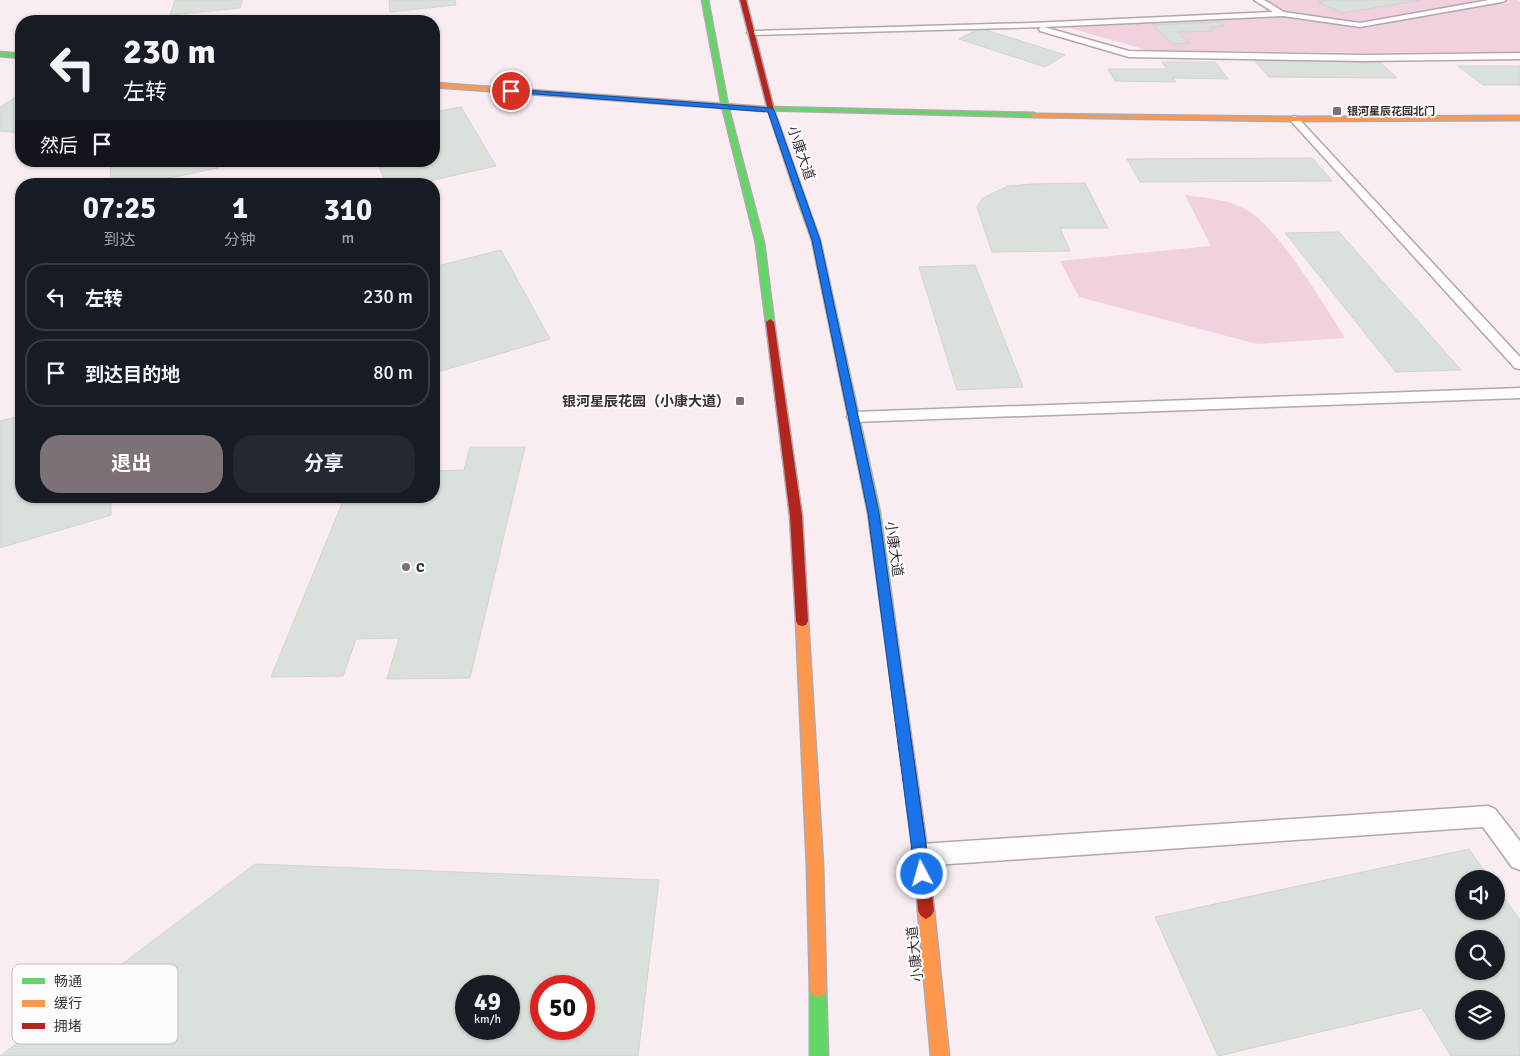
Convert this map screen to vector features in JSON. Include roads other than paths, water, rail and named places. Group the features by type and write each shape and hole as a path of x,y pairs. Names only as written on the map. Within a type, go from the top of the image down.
{"main road":[{"path":"706,0 725,106 760,243 796,516 815,866 819,1056"},
{"name":"小康大道","path":"743,0 771,110 816,240 874,513 921,855 940,1056"},
{"path":"0,54 15,55"},
{"path":"440,85 771,110 1294,119 1520,118"}],"lane":[{"path":"1258,0 1283,14"},
{"path":"751,33 1031,25 1283,14 1360,25 1502,0"},
{"path":"1031,25 1129,54 1364,58 1520,56"},
{"path":"1294,119 1520,365"},
{"path":"854,417 1520,393"},
{"path":"921,855 1488,816 1520,859"}],"place":[{"name":"银河星辰花园北门","path":"1337,111"},
{"name":"银河星辰花园（小康大道）","path":"740,401"},
{"name":"C","path":"406,567"}]}
